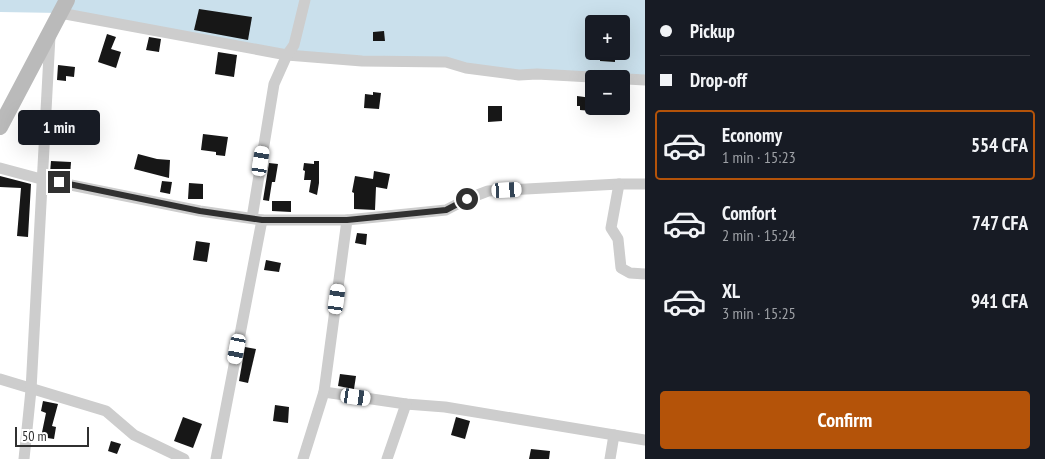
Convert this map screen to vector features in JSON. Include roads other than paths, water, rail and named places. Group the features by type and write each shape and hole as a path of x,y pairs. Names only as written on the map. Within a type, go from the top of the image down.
{"street":[{"path":"216,459 257,219 274,84 287,54 294,45 305,0"},
{"path":"0,127 63,6 287,54 362,61 446,62 466,68 519,75 537,74 645,80"},
{"path":"24,459 31,390 50,32"},
{"path":"0,168 200,211 257,219 347,220 446,210 488,191 645,184"},
{"path":"618,184 612,228 618,239 620,268 630,273 645,274"},
{"path":"303,459 324,392 347,220"},
{"path":"0,379 31,390 106,410 134,434 184,459"},
{"path":"324,392 406,404 445,407 645,440"},
{"path":"387,459 406,404"},
{"path":"610,459 614,435"}],"water":[{"path":"0,0 645,0 645,80 630,79 630,70 585,70 585,76 287,55 60,13 0,12"}]}
